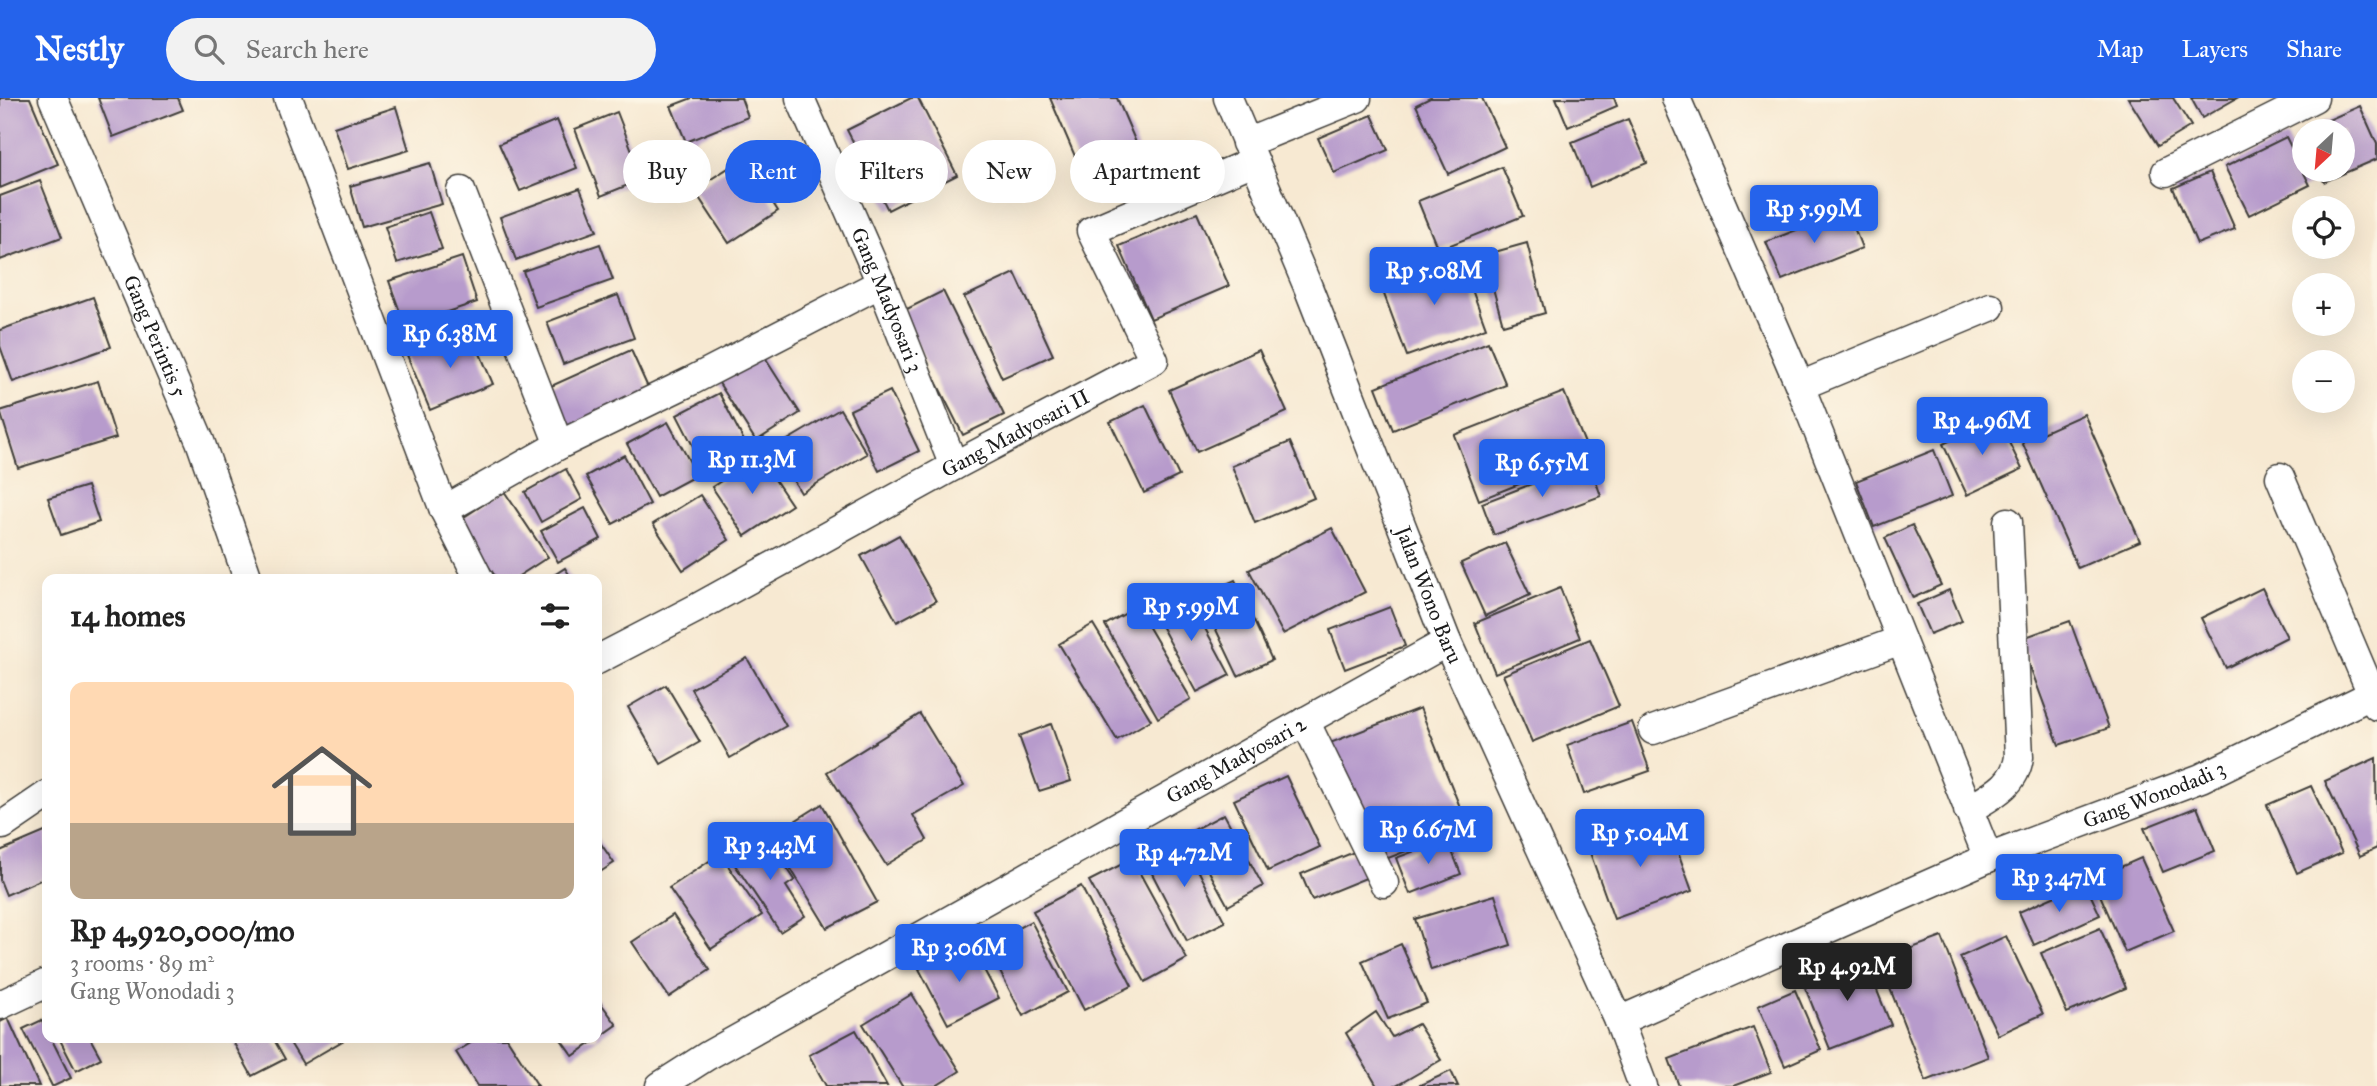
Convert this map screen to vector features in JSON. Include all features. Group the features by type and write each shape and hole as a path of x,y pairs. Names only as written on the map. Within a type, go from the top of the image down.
{"street":[{"name":"Gang Perintis 5","path":"53,98 200,441 246,574"},
{"path":"288,98 444,510 476,574"},
{"name":"Gang Madyosari 3","path":"800,98 881,283 954,466"},
{"name":"Jalan Wono Baru","path":"1228,98 1308,287 1447,642 1619,1021 1643,1086"},
{"path":"1250,152 1356,98"},
{"path":"1676,98 1800,386 1988,858"},
{"path":"2166,172 2314,98"},
{"name":"Gang Madyosari II","path":"602,657 1154,360 1091,231 1250,152"},
{"path":"461,191 559,445"},
{"path":"444,510 559,445 691,381 881,283"},
{"path":"1800,386 1990,307"},
{"path":"2280,477 2376,697"},
{"path":"1968,810 2003,788 2014,776 2019,757 2008,522"},
{"path":"1653,730 1901,640"},
{"name":"Gang Madyosari 2","path":"660,1086 707,1056 1447,642"},
{"name":"Gang Wonodadi 3","path":"1619,1021 1988,858 2201,778 2376,697"},
{"path":"1305,721 1384,883"},
{"path":"3,825 42,798"},
{"path":"0,1005 42,985"}],"building":[{"path":"0,98 30,98 58,164 0,188"},
{"path":"98,98 178,98 183,110 113,137"},
{"path":"692,98 741,98 748,117 685,140 671,106"},
{"path":"911,98 918,98 939,140 852,140 847,130"},
{"path":"1050,98 1117,98 1135,140 1070,140 1070,145"},
{"path":"1430,98 1482,98 1505,147 1448,174 1416,105"},
{"path":"1556,98 1614,98 1617,106 1568,127"},
{"path":"2128,98 2173,98 2191,126 2158,146"},
{"path":"2191,98 2237,98 2202,118"},
{"path":"2360,106 2377,144 2377,159 2356,168 2356,119 2330,119"},
{"path":"396,107 409,150 348,169 334,127"},
{"path":"617,112 628,140 623,140 623,187 601,196 575,129"},
{"path":"1372,115 1388,150 1334,173 1318,138"},
{"path":"1628,119 1647,163 1590,187 1572,142"},
{"path":"557,120 577,168 520,191 499,144"},
{"path":"2286,137 2292,149 2292,182 2308,182 2310,185 2249,215 2225,167"},
{"path":"948,157 957,175 948,180"},
{"path":"430,163 442,204 362,227 350,186"},
{"path":"1502,167 1523,216 1438,250 1418,201"},
{"path":"725,170 725,203 773,203 778,211 729,243 703,203 711,203 711,179"},
{"path":"2210,172 2235,229 2197,244 2173,188"},
{"path":"40,181 62,237 0,260 0,196"},
{"path":"580,188 597,231 516,260 500,217"},
{"path":"884,203 902,203 888,210"},
{"path":"1847,210 1862,248 1782,280 1766,242"},
{"path":"429,212 442,249 397,263 385,227"},
{"path":"1197,213 1229,286 1151,319 1119,246"},
{"path":"1527,243 1545,313 1503,325 1484,255"},
{"path":"600,244 613,280 536,307 523,271"},
{"path":"462,257 477,302 405,326 389,281"},
{"path":"1460,257 1486,328 1407,356 1381,286"},
{"path":"1015,273 1053,355 1002,378 964,297"},
{"path":"943,291 1004,415 963,435 901,312"},
{"path":"618,295 634,338 563,364 547,322"},
{"path":"93,297 111,347 13,382 0,346 0,330"},
{"path":"470,330 493,384 430,410 407,355"},
{"path":"1488,342 1506,385 1393,430 1376,387"},
{"path":"631,350 650,392 567,429 549,387"},
{"path":"1259,350 1287,412 1197,452 1169,390"},
{"path":"763,355 800,413 756,441 719,383"},
{"path":"98,381 116,438 18,468 0,411"},
{"path":"890,391 919,451 879,471 850,410"},
{"path":"1564,392 1590,456 1479,500 1454,435"},
{"path":"719,393 752,456 709,477 677,415"},
{"path":"1145,405 1179,476 1144,493 1110,422"},
{"path":"840,409 867,454 801,493 774,448"},
{"path":"2084,414 2140,541 2078,568 2022,442"},
{"path":"1997,418 2022,469 1967,495 1943,444"},
{"path":"668,422 697,475 656,497 627,444"},
{"path":"1290,442 1314,498 1255,523 1232,466"},
{"path":"1934,450 1952,496 1874,527 1856,481"},
{"path":"624,455 650,504 613,524 586,476"},
{"path":"759,456 792,505 745,536 712,487"},
{"path":"1589,462 1601,496 1494,535 1482,503"},
{"path":"566,469 582,499 541,522 525,492"},
{"path":"87,486 99,522 61,535 48,498"},
{"path":"504,491 548,557 522,574 494,574 458,521"},
{"path":"700,495 729,540 683,570 653,524"},
{"path":"585,508 601,539 558,562 541,531"},
{"path":"1912,525 1941,585 1913,598 1885,538"},
{"path":"1332,528 1365,592 1283,634 1249,570"},
{"path":"899,535 936,601 897,622 861,556"},
{"path":"1505,543 1530,595 1485,616 1461,563"},
{"path":"565,568 569,574 556,574"},
{"path":"1235,580 1272,660 1238,676 1200,596"},
{"path":"1560,588 1580,638 1495,673 1475,623"},
{"path":"2262,588 2287,637 2226,668 2201,618"},
{"path":"1949,590 1962,621 1930,634 1917,604"},
{"path":"1186,593 1230,675 1197,692 1153,611"},
{"path":"1137,607 1191,699 1158,718 1105,625"},
{"path":"1390,607 1405,646 1345,669 1330,630"},
{"path":"2070,621 2109,728 2059,745 2020,639"},
{"path":"1093,624 1151,720 1117,740 1059,644"},
{"path":"1590,639 1619,706 1532,742 1503,675"},
{"path":"747,658 786,726 730,758 691,689"},
{"path":"666,685 700,742 661,764 628,707"},
{"path":"1420,708 1468,827 1378,862 1330,743"},
{"path":"920,714 964,786 913,815 927,840 886,865 827,772"},
{"path":"1632,722 1650,771 1584,794 1567,745"},
{"path":"1051,724 1071,781 1039,791 1019,736"},
{"path":"2376,758 2377,848 2360,856 2325,781"},
{"path":"1286,776 1320,847 1268,871 1234,800"},
{"path":"2311,786 2342,853 2297,873 2267,805"},
{"path":"822,804 877,902 827,928 771,836"},
{"path":"2197,807 2215,851 2163,872 2144,828"},
{"path":"1224,814 1263,886 1228,906 1188,833"},
{"path":"1666,819 1692,891 1614,919 1588,847"},
{"path":"42,833 42,879 6,895 0,880 0,851"},
{"path":"766,836 795,880 786,886 805,916 780,932 731,859"},
{"path":"1181,837 1225,922 1187,941 1143,856"},
{"path":"1447,839 1461,874 1410,894 1396,858"},
{"path":"602,845 614,863 602,871"},
{"path":"1354,852 1366,878 1312,900 1301,874"},
{"path":"720,854 762,915 711,949 669,888"},
{"path":"2141,858 2174,931 2125,952 2093,879"},
{"path":"1132,859 1187,959 1145,982 1089,881"},
{"path":"2085,883 2100,915 2034,945 2019,912"},
{"path":"1081,886 1132,986 1084,1010 1033,911"},
{"path":"1495,895 1511,945 1431,970 1415,919"},
{"path":"673,915 710,970 669,997 632,942"},
{"path":"1031,921 1068,992 1023,1016 986,945"},
{"path":"2100,928 2126,988 2067,1013 2041,953"},
{"path":"2006,936 2043,1014 1998,1035 1960,957"},
{"path":"1942,937 1988,1057 1926,1081 1879,960"},
{"path":"970,943 999,998 948,1024 919,969"},
{"path":"1401,944 1427,1003 1388,1019 1362,961"},
{"path":"1863,956 1891,1025 1830,1049 1802,980"},
{"path":"1795,990 1821,1050 1785,1066 1758,1006"},
{"path":"912,994 960,1071 936,1086 902,1086 863,1024"},
{"path":"602,1005 617,1025 602,1036"},
{"path":"1376,1012 1392,1037 1418,1024 1441,1060 1396,1086 1377,1086 1346,1033"},
{"path":"8,1018 39,1086 0,1086 0,1022"},
{"path":"42,1020 42,1043 54,1043 71,1078 52,1086 23,1029"},
{"path":"1753,1027 1771,1072 1733,1086 1679,1086 1669,1059"},
{"path":"856,1030 887,1086 826,1086 809,1055"},
{"path":"62,1043 93,1043 101,1058 76,1071"},
{"path":"234,1043 276,1043 285,1059 252,1076"},
{"path":"290,1043 339,1043 303,1064"},
{"path":"471,1043 510,1043 538,1086 477,1086 456,1052"},
{"path":"564,1043 591,1043 573,1056"},
{"path":"1451,1071 1458,1086 1418,1086"}]}
